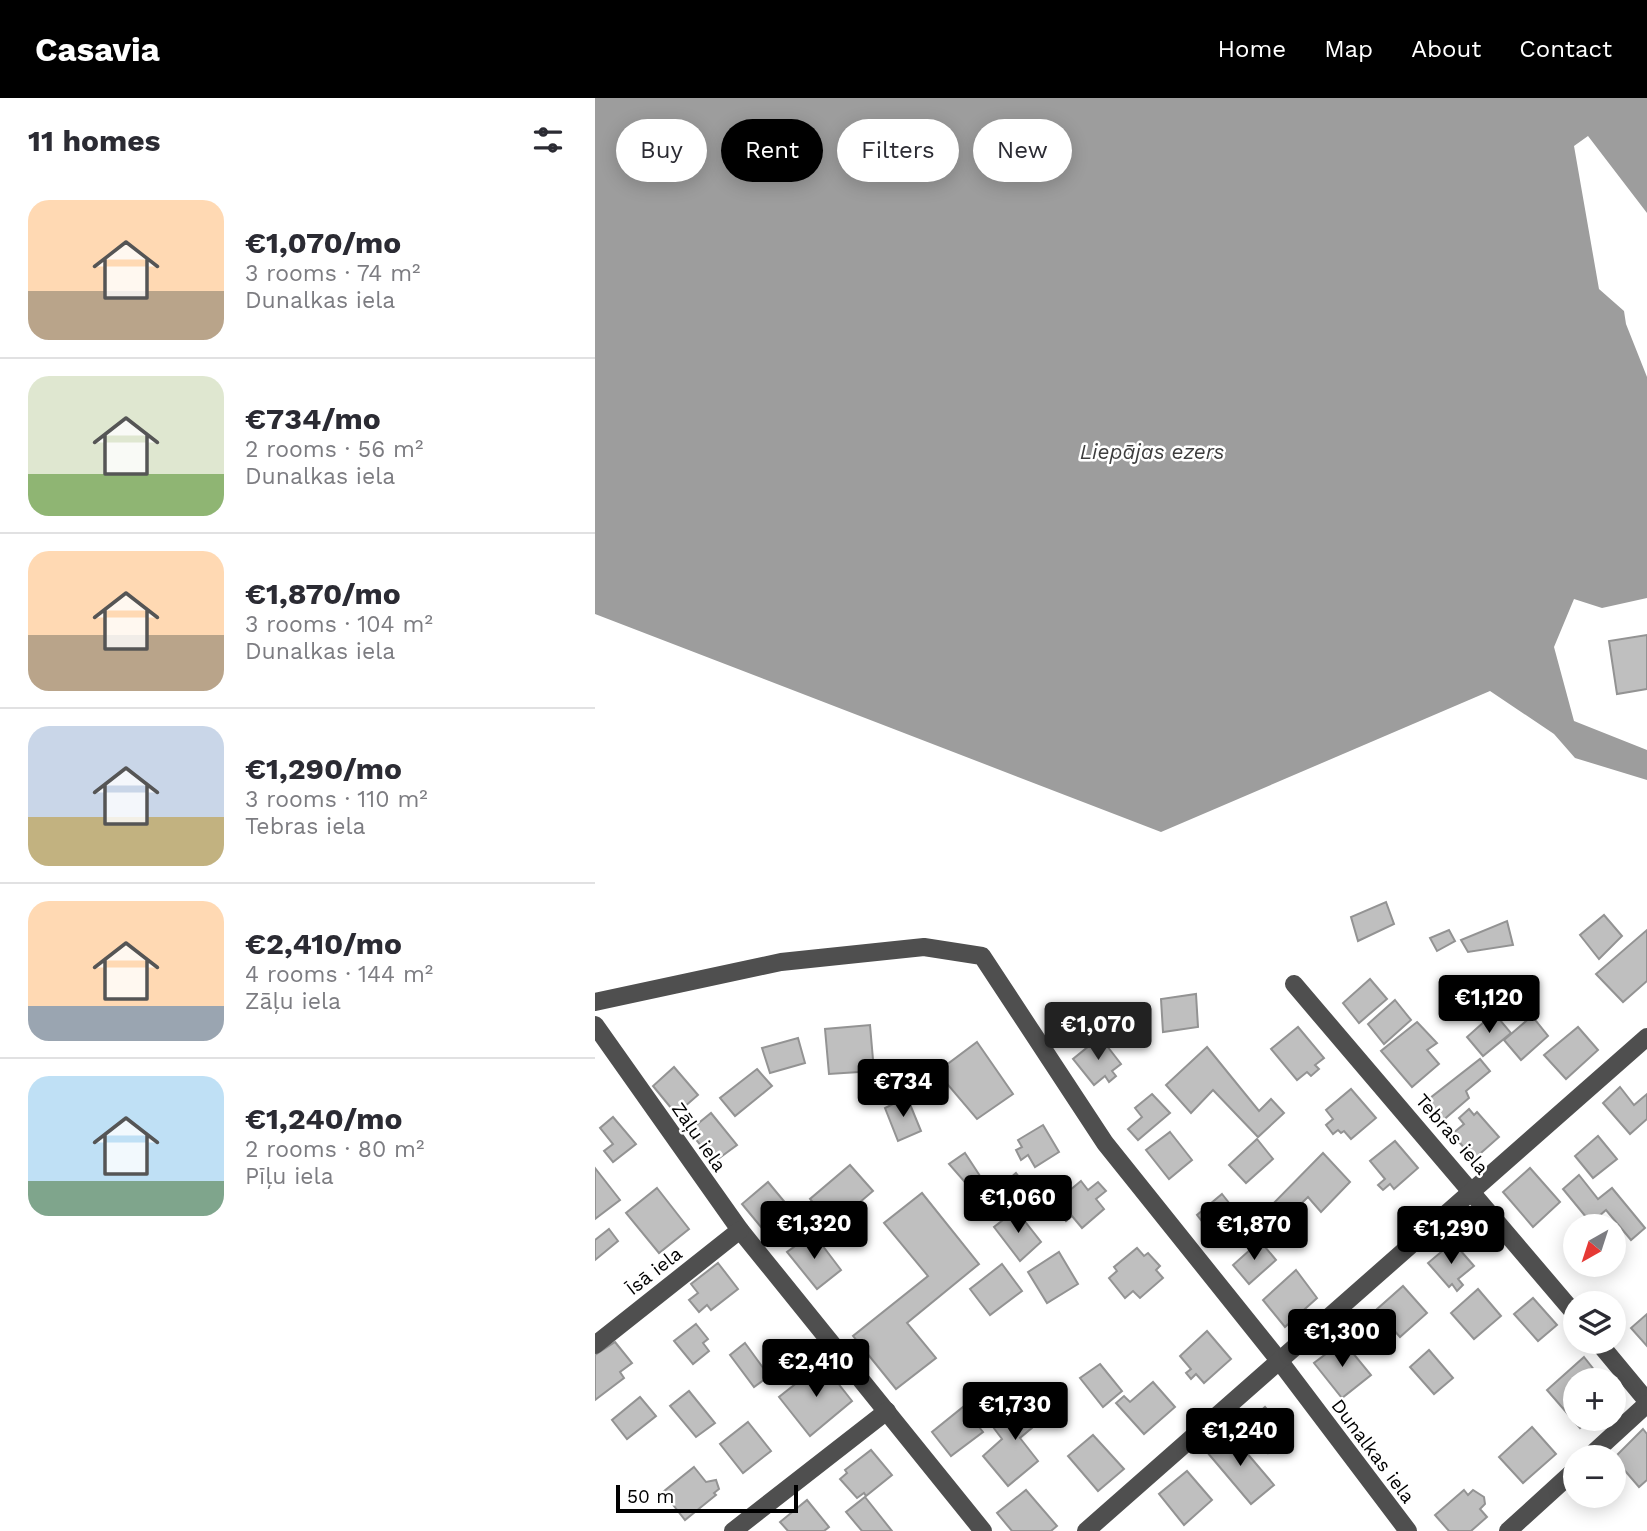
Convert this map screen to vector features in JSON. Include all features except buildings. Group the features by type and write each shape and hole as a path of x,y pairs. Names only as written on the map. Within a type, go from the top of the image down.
{"street":[{"name":"Dunalkas iela","path":"595,1002 781,962 924,947 982,956 1105,1143 1278,1359 1408,1531"},
{"name":"Tebras iela","path":"1294,984 1563,1300"},
{"name":"Zāļu iela","path":"595,1025 740,1230 983,1531"},
{"path":"1086,1531 1278,1359 1473,1192 1647,1037"},
{"name":"Īsā iela","path":"595,1345 740,1230"},
{"path":"1602,1445 1647,1402 1608,1354"},
{"path":"733,1531 887,1411"},
{"path":"1508,1531 1563,1481"}],"water":[{"name":"Liepājas ezers","path":"595,98 1647,98 1647,213 1588,136 1574,146 1599,289 1624,311 1626,324 1647,377 1647,598 1602,608 1574,599 1554,647 1574,721 1647,750 1647,780 1575,758 1554,734 1490,691 1161,832 595,614"}]}
